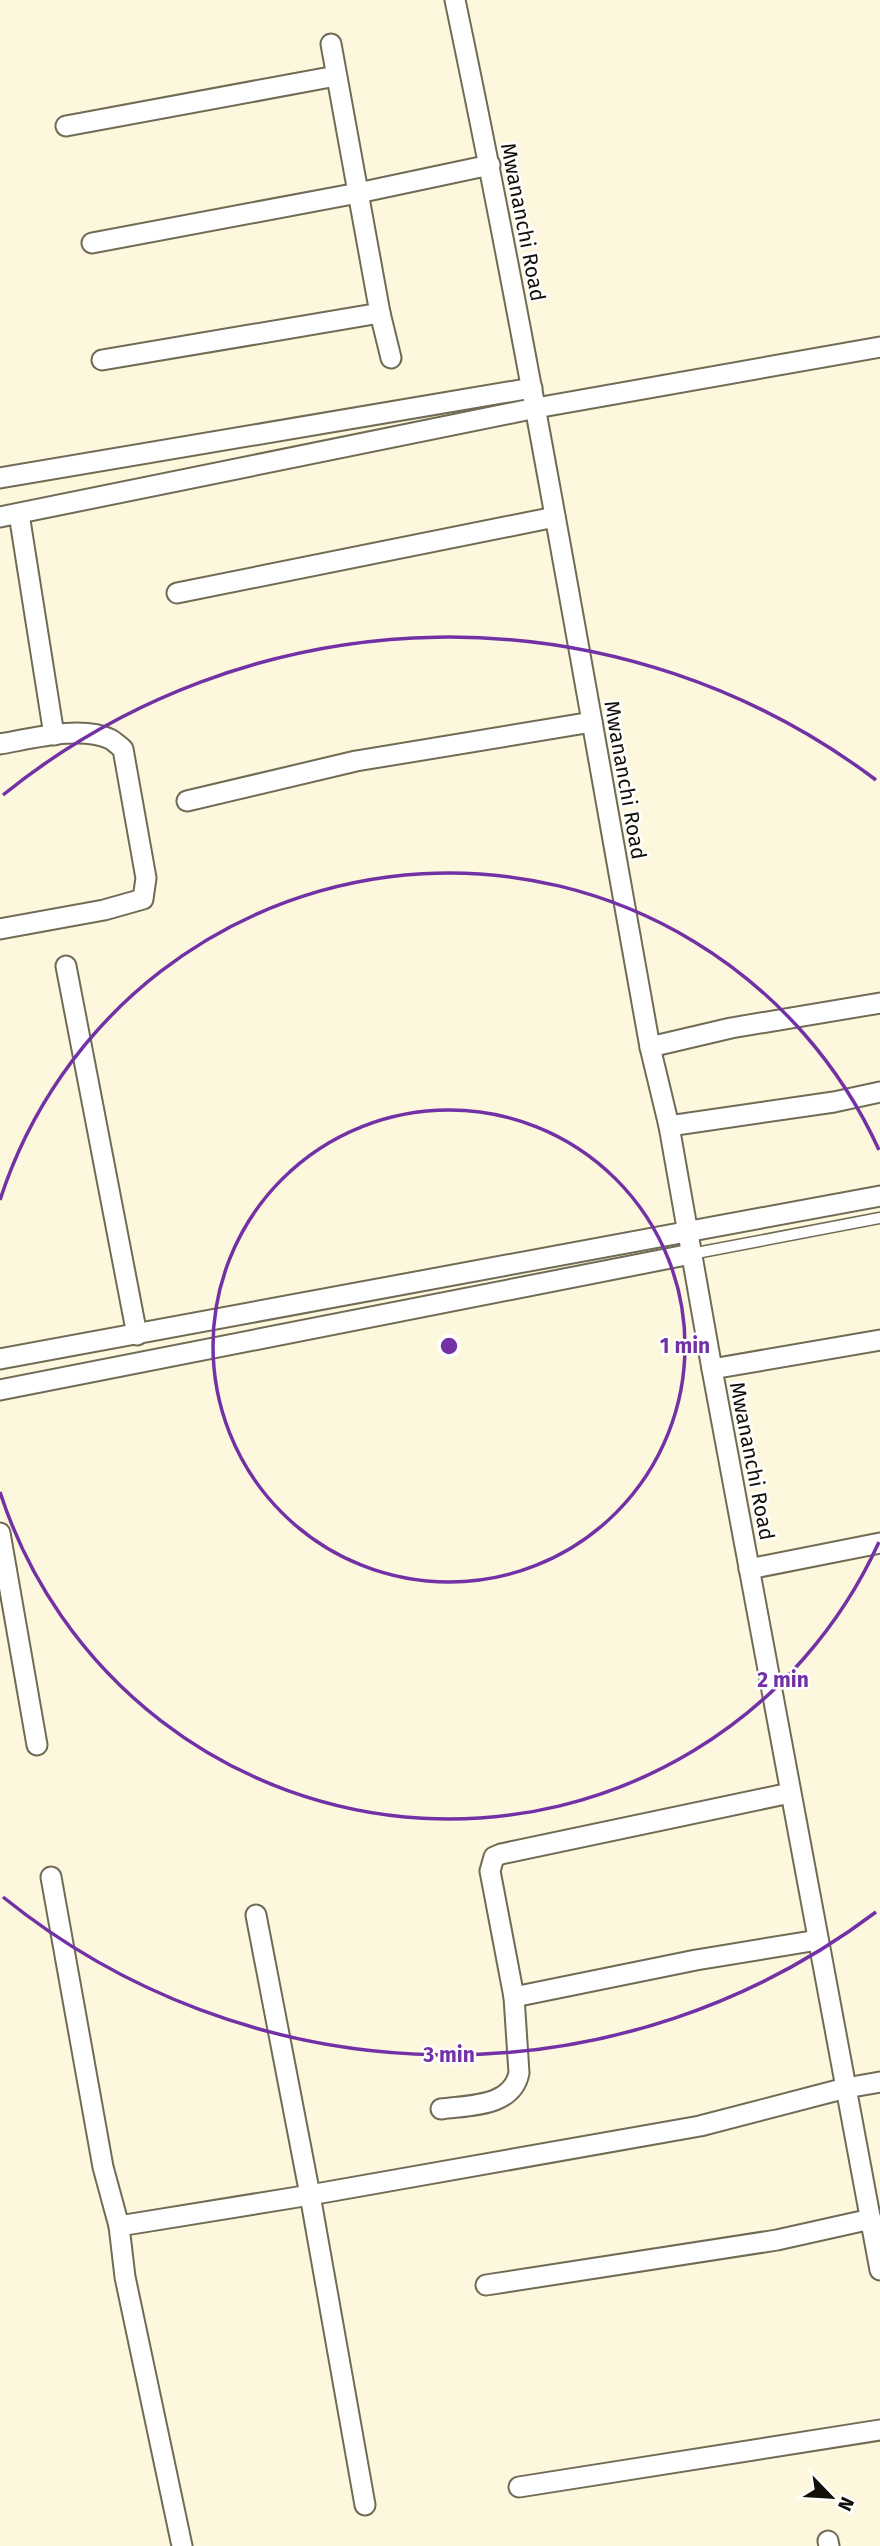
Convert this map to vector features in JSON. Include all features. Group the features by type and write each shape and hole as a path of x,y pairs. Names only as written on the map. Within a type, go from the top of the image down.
{"street":[{"name":"Mwananchi Road","path":"455,0 490,164 536,408 650,1046 669,1126 790,1793 871,2219 878,2243 880,2270"},
{"path":"331,44 380,313 391,358"},
{"path":"66,126 336,76"},
{"path":"92,243 358,193 490,164"},
{"path":"102,360 380,313"},
{"path":"54,735 9,515 536,408 880,347"},
{"path":"0,478 532,388"},
{"path":"177,593 555,517"},
{"path":"187,801 356,761 592,722"},
{"path":"0,744 54,735 92,735 110,739 123,749 146,878 143,899 104,910 0,929"},
{"path":"66,967 137,1335"},
{"path":"650,1046 731,1028 880,1003"},
{"path":"669,1126 880,1093"},
{"path":"0,1359 880,1196"},
{"path":"0,1390 691,1254"},
{"path":"712,1369 880,1340"},
{"path":"0,1533 37,1745"},
{"path":"749,1569 880,1543"},
{"path":"441,2109 501,2098 511,2092 517,2083 519,2073 514,1997 490,1871 494,1857 790,1793"},
{"path":"51,1877 103,2166 118,2226 125,2277 182,2546"},
{"path":"256,1915 310,2195 365,2505"},
{"path":"514,1997 696,1960 818,1940"},
{"path":"118,2226 700,2126 846,2088 880,2082"},
{"path":"486,2285 777,2240 871,2219"},
{"path":"519,2487 880,2430"}],"lane":[{"path":"691,1254 880,1218"}]}
